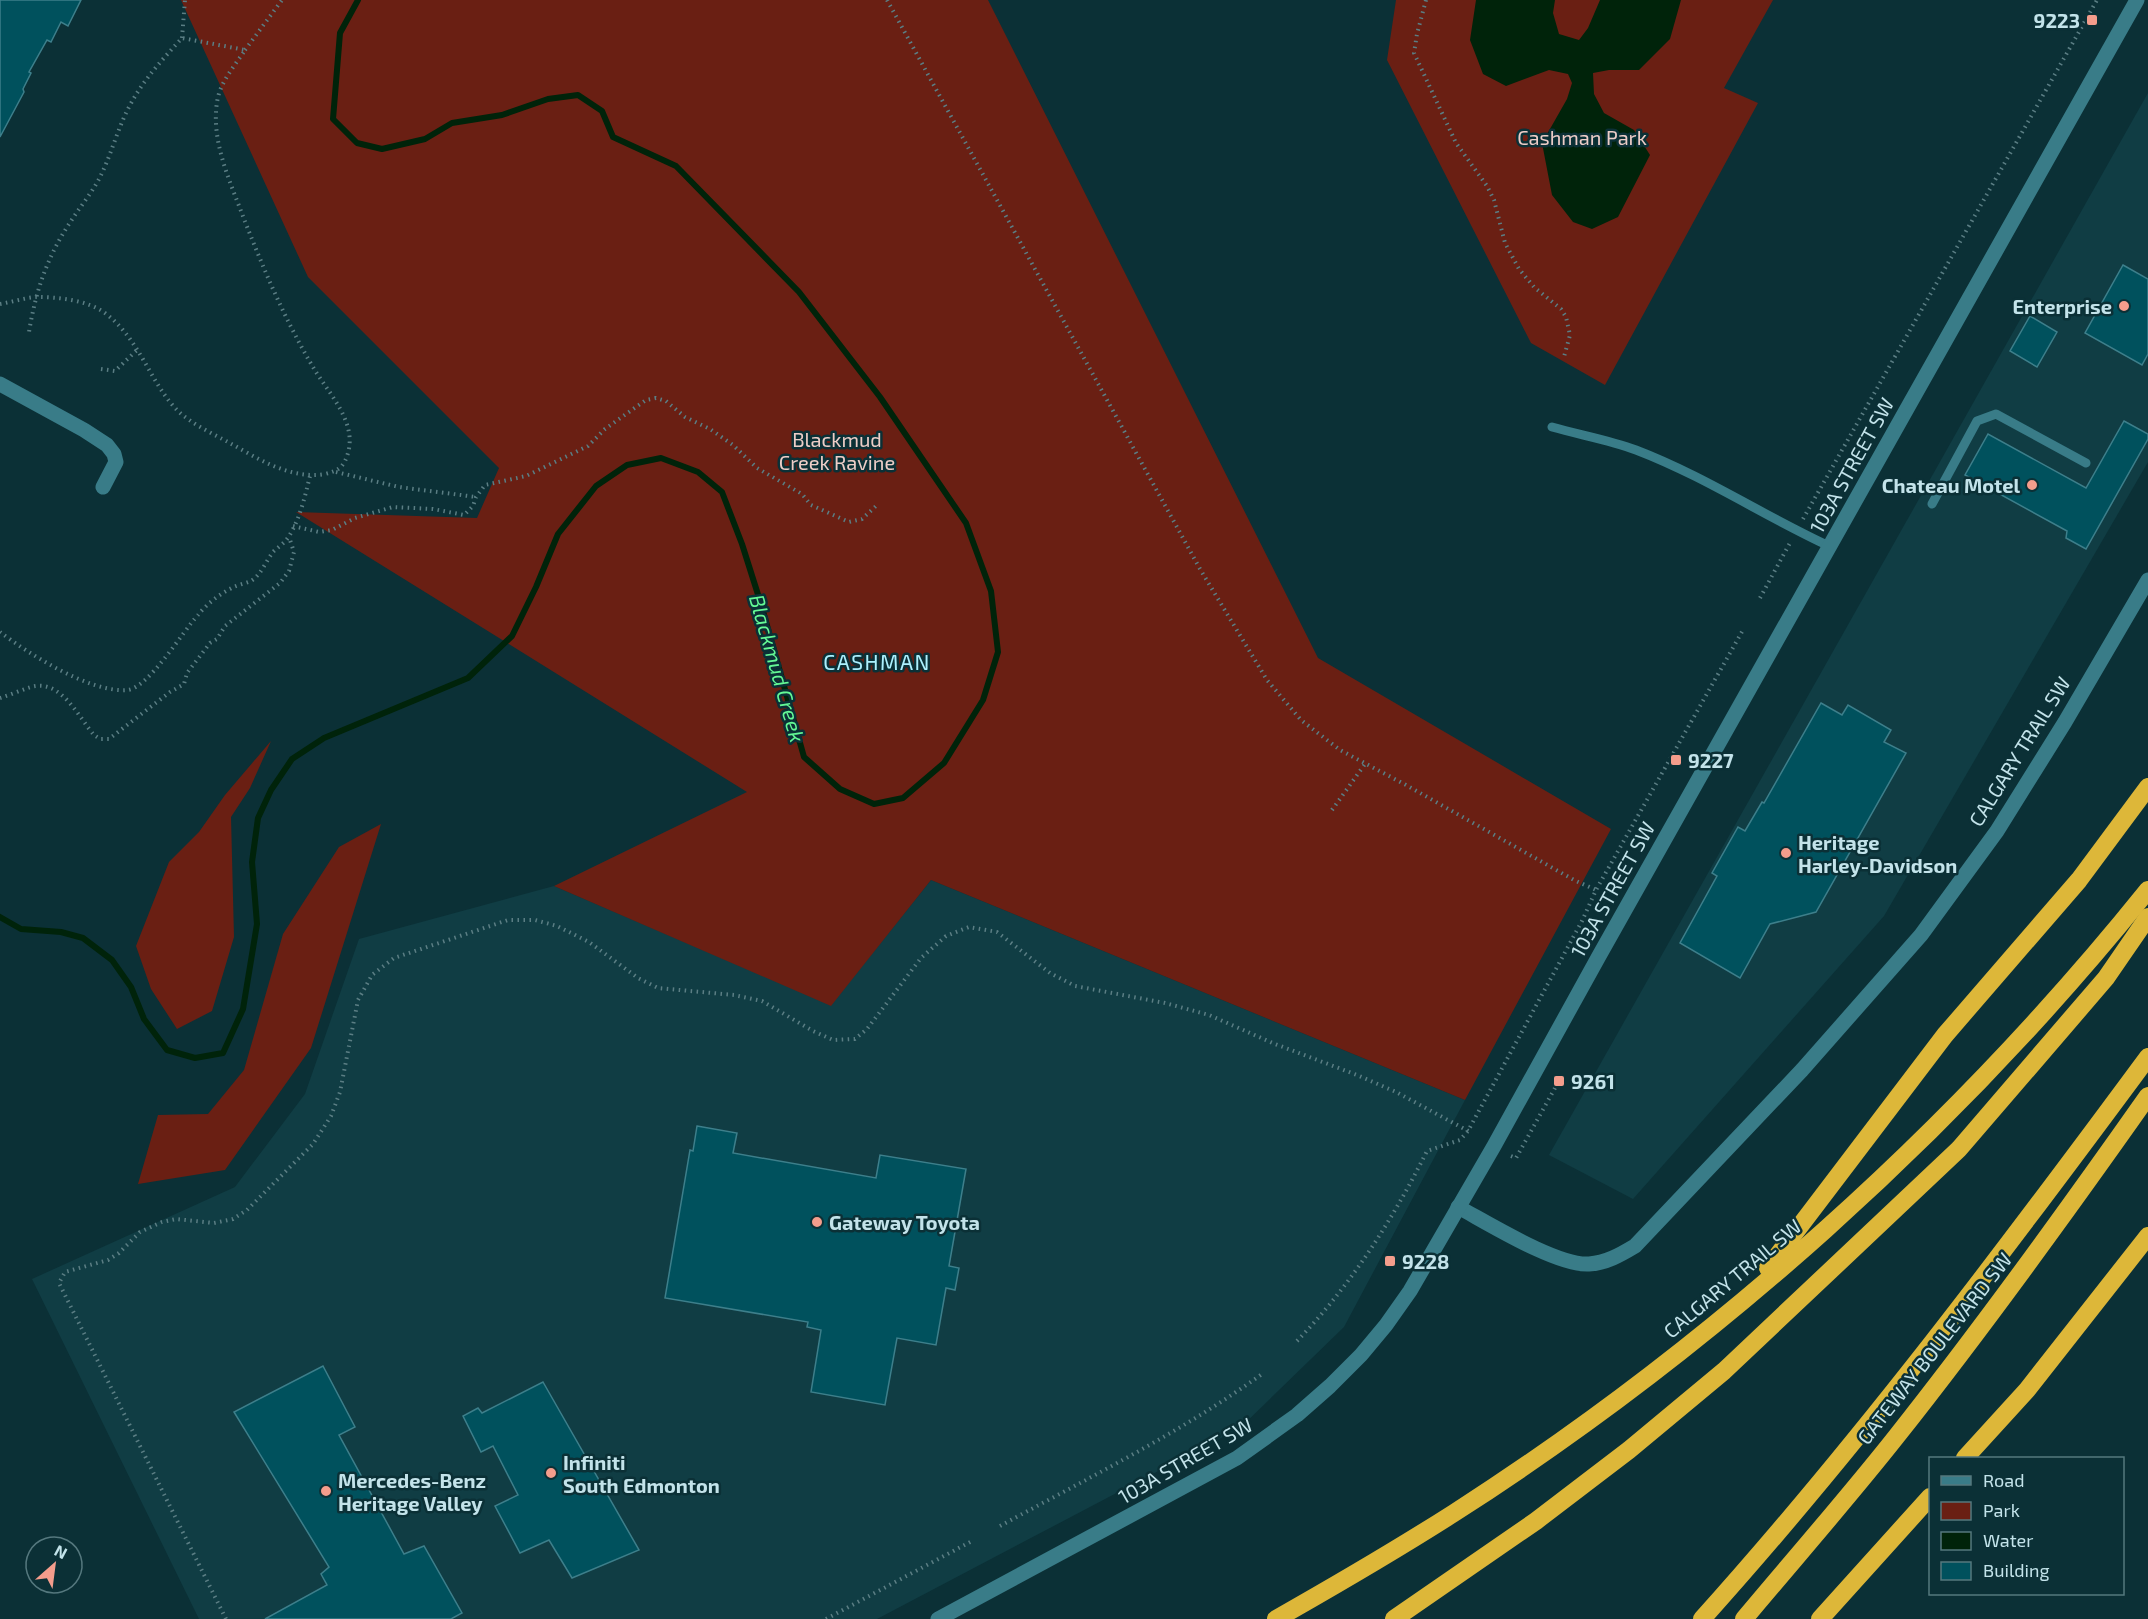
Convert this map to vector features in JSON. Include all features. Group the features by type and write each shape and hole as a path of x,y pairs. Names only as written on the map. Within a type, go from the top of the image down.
{"highway":[{"path":"1746,1298 1945,1035 2079,880 2148,787"},
{"name":"CALGARY TRAIL SW","path":"1276,1619 1454,1513 1554,1445 1647,1377 1746,1298 1874,1186 1956,1106 2032,1025 2148,890"},
{"path":"1394,1619 1536,1521 1629,1450 1740,1356 1959,1149 2106,978 2148,917"},
{"path":"1702,1619 1938,1336 2148,1057"},
{"name":"GATEWAY BOULEVARD SW","path":"1744,1619 1951,1367 2148,1096"},
{"path":"1966,1457 2027,1390 2148,1236"},
{"path":"1820,1619 1929,1498"}],"street":[{"name":"103A STREET SW","path":"938,1619 1238,1458 1297,1415 1361,1355 1386,1325 1410,1291 1458,1208 2137,0"},
{"path":"0,384 107,445 114,454 116,462 103,487"},
{"name":"CALGARY TRAIL SW","path":"1458,1208 1551,1256 1587,1264 1611,1260 1635,1246 1802,1070 1921,935 1997,831 2065,722 2148,580"}],"lane":[{"path":"1932,504 1977,421 1996,414 2086,463"},
{"path":"1552,428 1635,450 1714,485 1829,546"}],"path":[{"path":"29,332 35,297 53,251 105,168 117,135 140,88 182,38 185,0"},
{"path":"282,0 225,80 219,95 216,123 220,151 231,184 273,292 312,365 347,423 351,436 349,453 344,466 335,472"},
{"path":"887,0 1200,569 1267,680 1301,720 1340,750 1596,890"},
{"path":"1426,0 1414,53 1456,143 1487,186 1494,200 1505,243 1519,269 1534,288 1561,309 1566,318 1570,335 1564,357"},
{"path":"1760,598 2097,0"},
{"path":"182,38 245,50"},
{"path":"0,304 35,297 78,302 105,313 122,328 167,398 180,412 200,426 261,460 296,474 310,476 335,472 399,487 476,497"},
{"path":"101,369 115,371 137,350"},
{"path":"293,526 319,532 332,530 355,518 393,507 410,507 464,515 473,506 476,497 485,485 526,476 588,446 605,429 636,407 646,400 656,398 666,401 685,417 710,429 733,445 757,468 802,494 811,505 849,522 862,519 876,506"},
{"path":"0,632 40,659 81,680 118,690 136,688 169,653 204,608 230,589 258,575 275,550 289,537 304,499 310,476"},
{"path":"0,698 31,687 39,686 51,690 63,696 94,735 100,739 109,739 170,692 184,684 187,673 210,643 217,639 225,626 280,583 289,571 294,552 289,537"},
{"path":"1297,1341 1326,1311 1352,1276 1403,1199 1427,1151 1460,1140 1470,1132 1582,921 1596,890 1743,630"},
{"path":"1332,810 1365,764"},
{"path":"226,1619 59,1283 65,1272 108,1260 119,1253 140,1232 162,1222 176,1219 214,1223 233,1219 247,1210 313,1144 331,1116 340,1092 358,1000 372,975 394,958 508,921 536,920 557,926 589,942 638,978 658,988 734,995 762,1001 833,1040 855,1038 867,1029 921,958 946,936 969,927 997,932 1050,973 1075,986 1165,1003 1209,1015 1396,1092 1470,1132"},
{"path":"1511,1156 1516,1158 1555,1088"},
{"path":"1000,1526 1177,1429 1262,1374"},
{"path":"826,1619 972,1541"}],"shaded area":[{"path":"2148,93 2148,462 1884,916 1633,1199 1549,1155"},
{"path":"931,880 1465,1100 1344,1327 1240,1428 877,1619 199,1619 32,1279 235,1187 305,1094 359,939 554,886 831,1005"}],"green space":[{"name":"Blackmud Creek Ravine","path":"181,0 988,0 1318,658 1611,829 1465,1100 931,880 831,1006 554,886 747,792 296,512 477,518 499,468 308,277"},
{"name":"Cashman Park","path":"1396,0 1773,0 1724,88 1758,103 1605,385 1531,343 1387,60"},
{"path":"271,741 250,788 231,817 234,937 212,1011 177,1029 151,989 136,946 169,862 199,832 225,795"},
{"path":"381,824 311,1048 225,1170 138,1184 158,1115 208,1114 244,1070 283,934 339,847"}],"water":[{"path":"1476,0 1555,0 1553,13 1559,34 1579,40 1588,28 1600,0 1681,0 1670,39 1639,70 1609,70 1593,73 1594,94 1604,113 1634,130 1650,155 1618,217 1592,229 1573,222 1552,195 1542,143 1567,99 1572,83 1568,74 1549,70 1506,86 1483,74 1470,40"}],"building":[{"path":"0,0 81,0 68,26 61,22 51,42 47,40 29,72 31,73 23,89 24,92 0,137"},
{"name":"Enterprise","path":"2123,265 2148,279 2148,354 2142,365 2085,333"},
{"name":"Enterprise","path":"2030,316 2057,332 2037,367 2010,351"},
{"name":"Chateau Motel","path":"2124,421 2148,434 2148,439 2086,549 2066,538 2067,531 1965,475 1988,434 2086,488"},
{"name":"Heritage Harley-Davidson","path":"1821,703 1842,715 1848,705 1891,730 1884,742 1906,753 1816,912 1770,924 1740,978 1680,943 1717,876 1712,873 1738,827 1745,831 1762,802 1764,803"},
{"name":"Gateway Toyota","path":"697,1126 737,1133 733,1153 876,1178 880,1155 966,1169 949,1266 959,1268 955,1290 946,1288 936,1345 897,1338 885,1405 811,1392 821,1330 807,1327 808,1322 665,1298 690,1150 693,1151"},
{"name":"Mercedes-Benz Heritage Valley","path":"323,1366 355,1427 339,1435 404,1554 424,1546 462,1613 451,1619 265,1619 327,1585 321,1574 329,1567 234,1412"},
{"name":"Infiniti South Edmonton","path":"543,1382 639,1550 572,1578 549,1540 520,1553 495,1506 518,1495 493,1446 481,1452 463,1416 478,1408 482,1413"}],"waterway":[{"name":"Blackmud Creek","path":"0,917 21,929 61,932 83,938 112,960 131,987 144,1019 167,1050 195,1058 223,1053 243,1009 257,924 252,862 258,818 271,790 292,759 324,738 468,678 512,636 558,534 596,486 627,465 661,458 698,472 722,492 761,604 804,757 840,789 874,804 903,798 944,763 983,700 998,652 991,591 966,523 880,397 799,292 676,166 613,137 602,111 578,95 548,99 502,115 452,123 425,139 382,149 357,143 333,119 340,33 358,0"}],"place":[{"name":"9223","path":"2092,20"},
{"name":"Enterprise","path":"2124,306"},
{"name":"Chateau Motel","path":"2032,485"},
{"name":"9227","path":"1676,760"},
{"name":"Heritage Harley-Davidson","path":"1786,853"},
{"name":"9261","path":"1559,1081"},
{"name":"Gateway Toyota","path":"817,1222"},
{"name":"9228","path":"1390,1261"},
{"name":"Infiniti South Edmonton","path":"551,1473"},
{"name":"Mercedes-Benz Heritage Valley","path":"326,1491"}],"district":[{"name":"CASHMAN","path":"877,661"}]}
